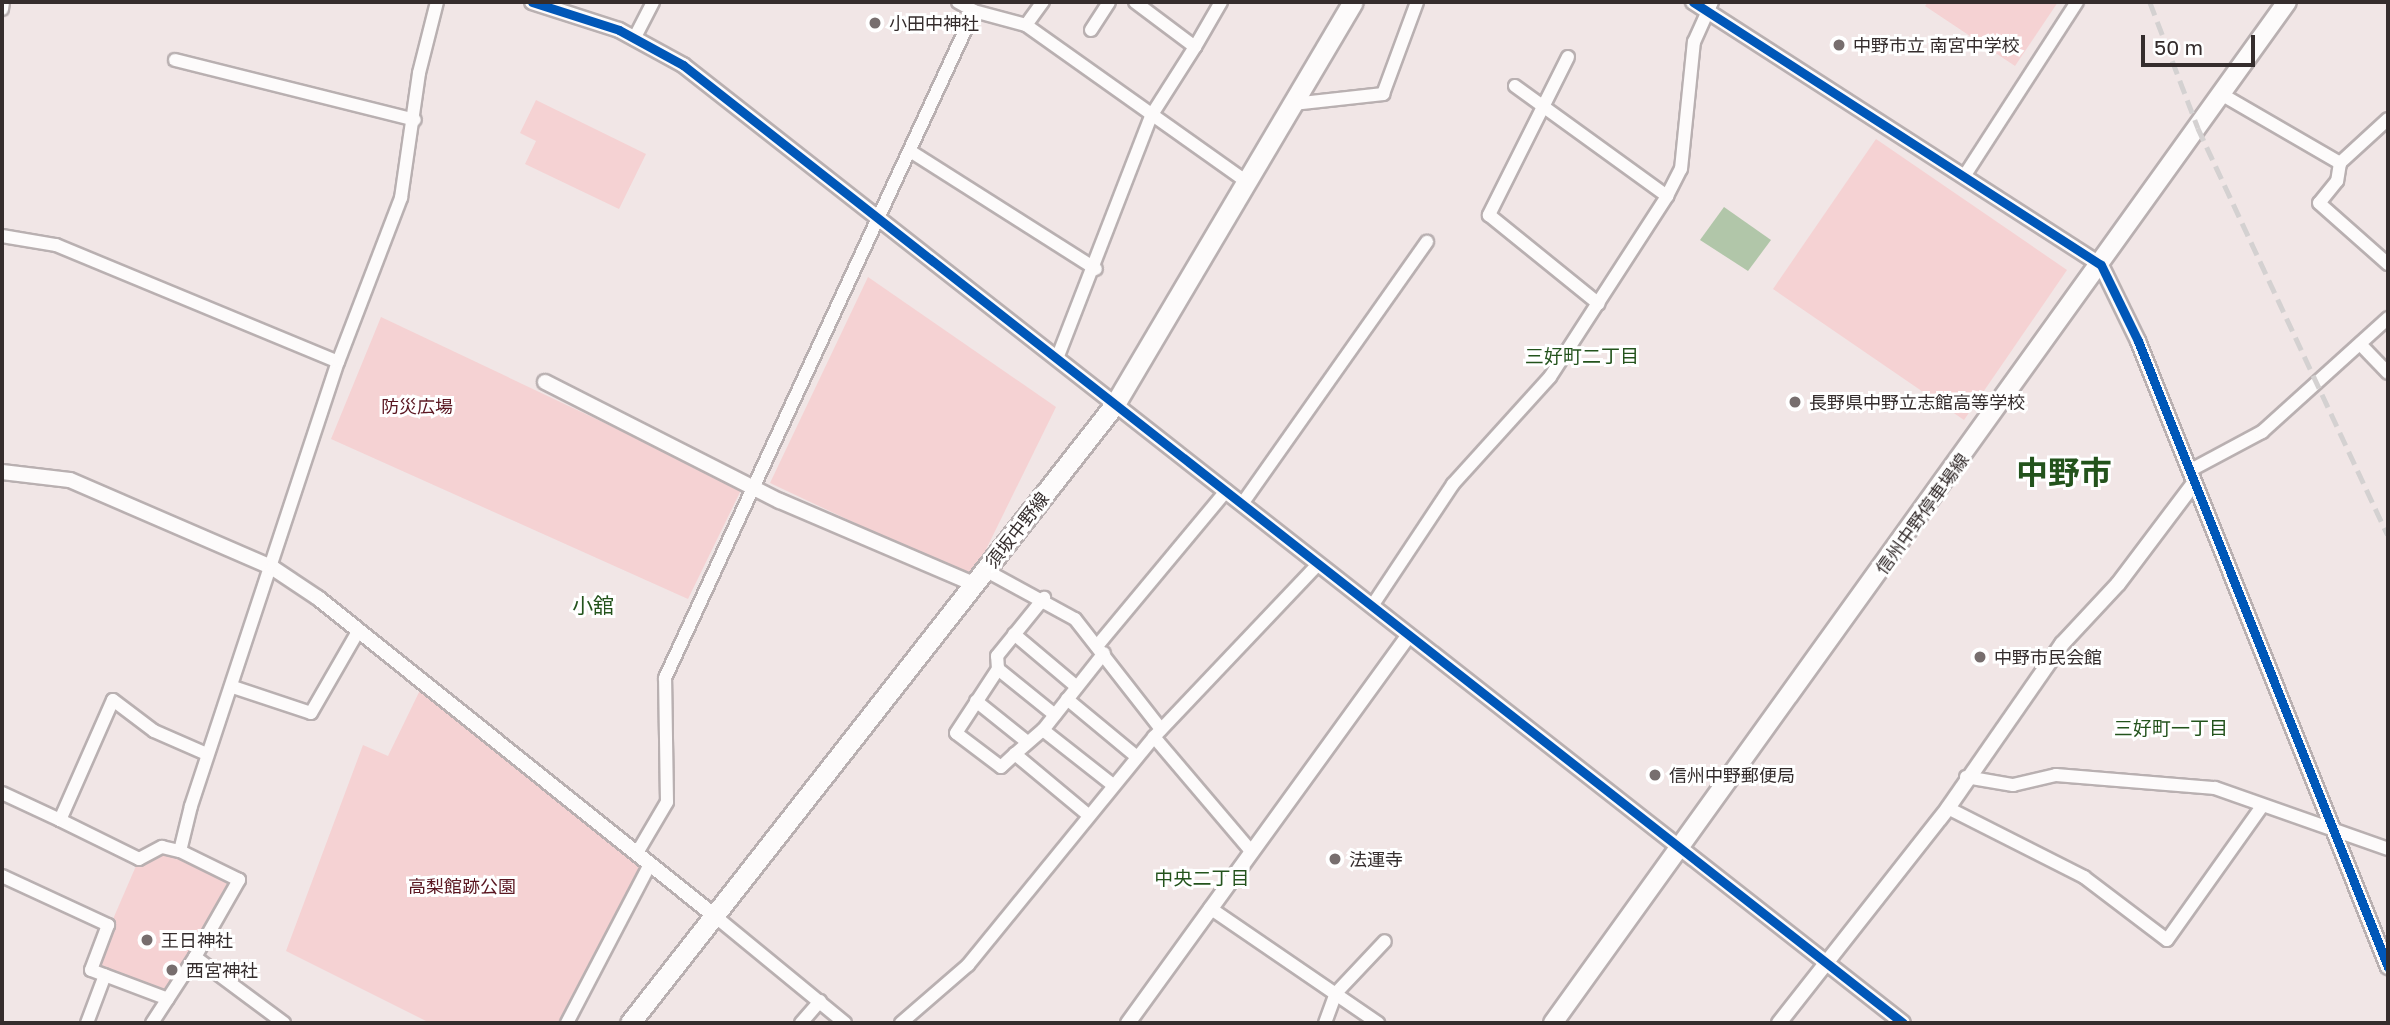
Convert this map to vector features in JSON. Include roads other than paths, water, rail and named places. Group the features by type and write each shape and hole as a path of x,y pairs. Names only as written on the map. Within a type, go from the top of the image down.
{"main road":[{"name":"須坂中野線","path":"630,1023 1115,404 1353,2"},
{"name":"信州中野停車場線","path":"1554,1023 1679,846 2101,265 2287,2"}],"street":[{"path":"2,9 3,2"},
{"path":"180,851 207,754 273,568 338,362 401,198 415,120 419,73 437,2"},
{"path":"532,2 634,39 683,65 878,214 1408,636 1903,1023"},
{"path":"634,39 653,2"},
{"path":"958,2 974,10 1026,25 1247,183"},
{"path":"1026,25 1043,2"},
{"path":"1091,30 1109,2"},
{"path":"1135,2 1195,47"},
{"path":"1058,356 1096,269 1151,116 1221,2"},
{"path":"1293,104 1383,94 1417,2"},
{"path":"1693,2 1711,7 2101,265 2193,477 2388,967"},
{"path":"1965,175 2077,2"},
{"path":"1372,606 1453,484 1511,426 1599,304 1667,196 1681,169 1694,42 1711,7"},
{"path":"637,853 667,802 665,678 974,10"},
{"path":"1568,57 1489,215 1599,304"},
{"path":"175,61 415,120"},
{"path":"1514,86 1667,196"},
{"path":"2221,94 2340,163"},
{"path":"2388,119 2340,163 2337,181 2319,203 2388,264"},
{"path":"909,151 1096,269"},
{"path":"2,236 56,245 338,362"},
{"path":"1242,504 1427,242"},
{"path":"1779,1023 1948,808 1966,777 2062,644 2118,584 2193,477 2262,432 2388,318"},
{"path":"2360,344 2388,373"},
{"path":"545,382 753,487 979,577 1044,597 1075,619 1101,649 1157,733 1251,852"},
{"path":"2,472 69,480 273,568 359,630 845,1023"},
{"path":"1044,597 997,656 998,669 956,733 1001,767 1026,741 1043,730 1077,687 1101,649 1226,491"},
{"path":"901,1023 968,965 1087,814 1157,733 1318,564"},
{"path":"233,687 312,713 359,630"},
{"path":"1014,634 1077,687"},
{"path":"1128,1023 1408,636"},
{"path":"998,669 1055,715"},
{"path":"1067,699 1137,757"},
{"path":"60,820 113,700 154,731 207,754"},
{"path":"976,701 1026,741"},
{"path":"1043,730 1113,785"},
{"path":"1015,754 1087,814"},
{"path":"1966,777 2013,785 2056,775 2215,788 2260,808 2337,836 2388,849"},
{"path":"2,793 139,859 162,847 180,851 240,880 152,1023"},
{"path":"1948,808 2084,877 2168,940 2260,808"},
{"path":"567,1023 650,864"},
{"path":"2,876 108,925 91,970 168,999"},
{"path":"1210,908 1378,1023"},
{"path":"1325,1023 1335,993 1385,941"},
{"path":"195,957 284,1023"},
{"path":"87,1023 106,975"},
{"path":"802,1023 820,1001"}],"railway":[{"path":"2150,2 2198,128 2388,535"}],"place":[{"name":"小田中神社","path":"875,23"},
{"name":"中野市立 南宮中学校","path":"1839,45"},
{"name":"長野県中野立志館高等学校","path":"1795,402"},
{"name":"中野市民会館","path":"1980,657"},
{"name":"信州中野郵便局","path":"1655,775"},
{"name":"法運寺","path":"1335,859"},
{"name":"王日神社","path":"147,940"},
{"name":"西宮神社","path":"172,970"}],"district":[{"name":"三好町二丁目","path":"1582,356"},
{"name":"中野市","path":"2064,472"},
{"name":"小舘","path":"593,605"},
{"name":"三好町一丁目","path":"2171,728"},
{"name":"中央二丁目","path":"1202,878"}],"park label":[{"name":"防災広場","path":"417,406"},
{"name":"高梨館跡公園","path":"462,886"}]}
